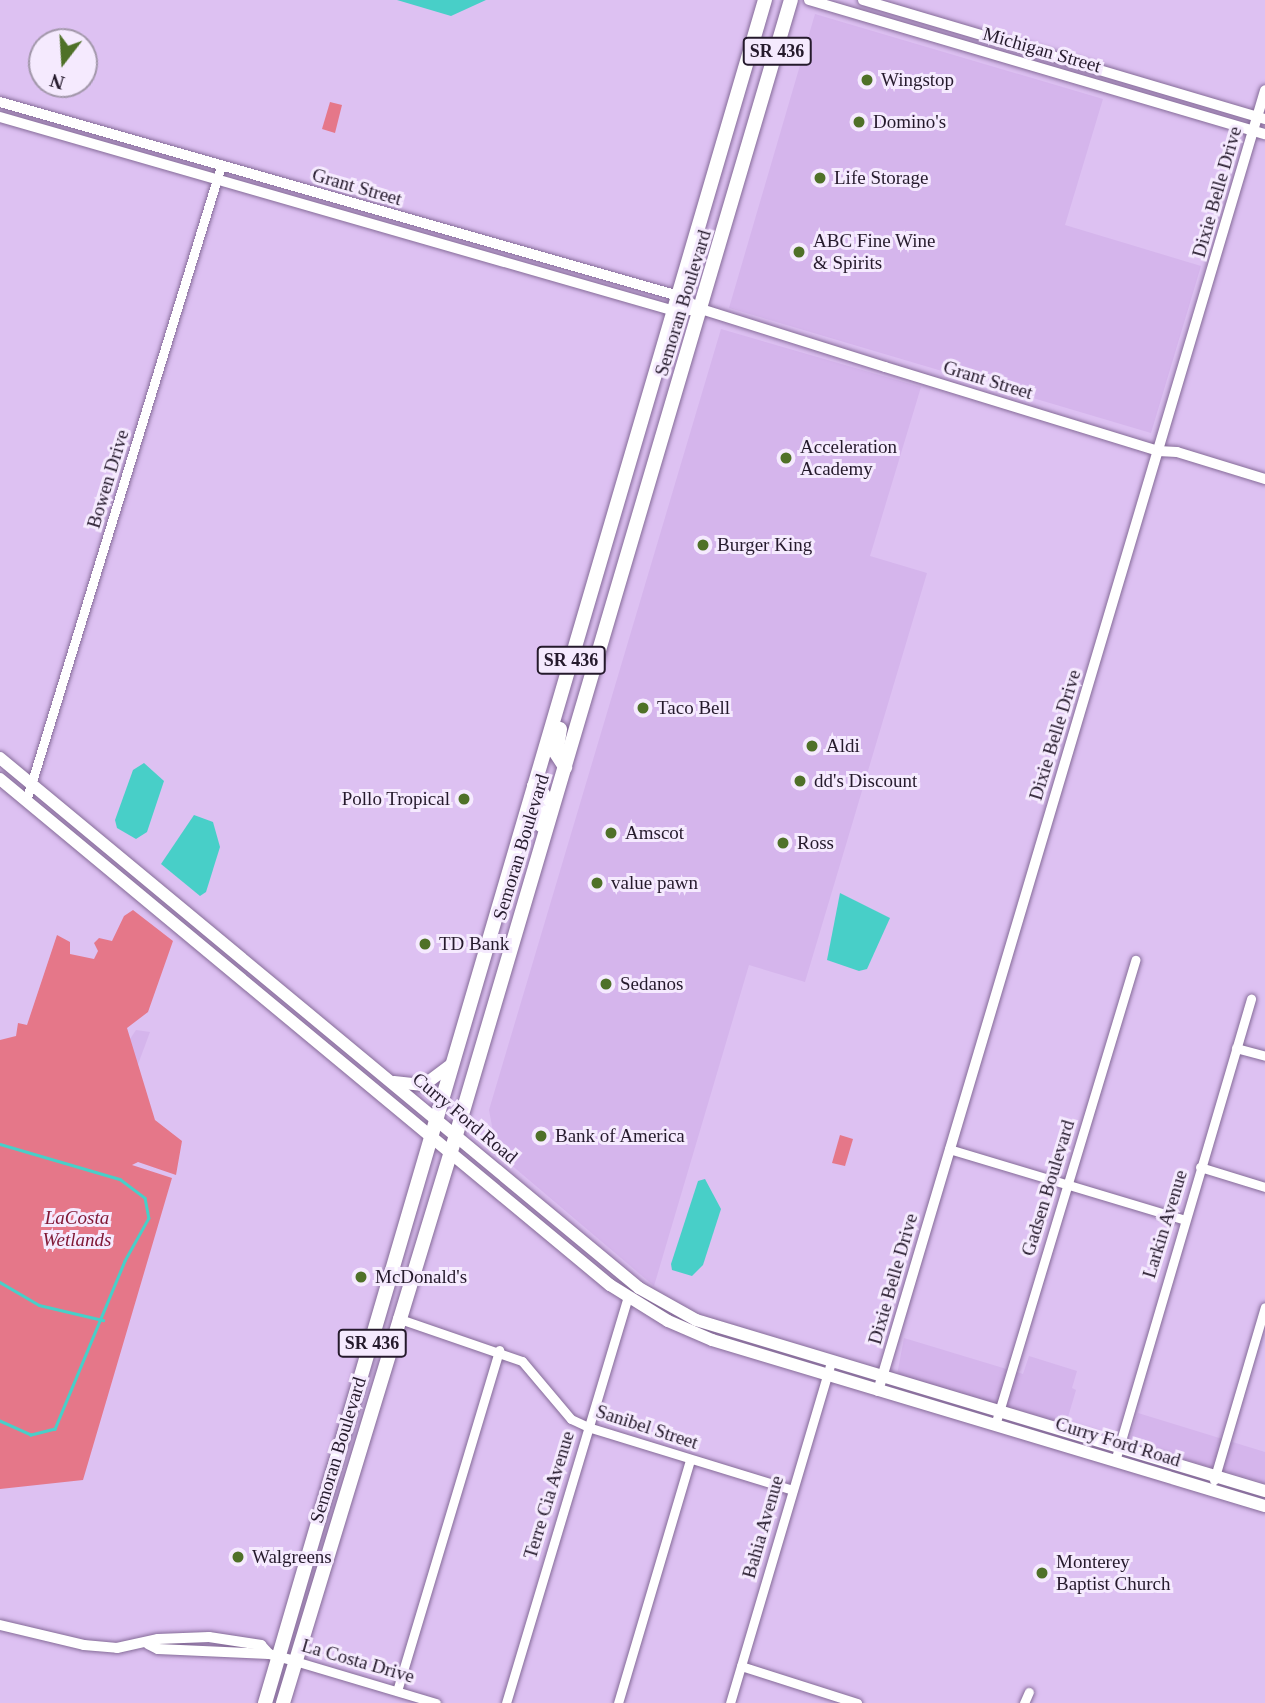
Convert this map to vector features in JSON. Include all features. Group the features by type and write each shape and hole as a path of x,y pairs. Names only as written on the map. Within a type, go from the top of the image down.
{"main road":[{"name":"Semoran Boulevard","path":"265,1703 274,1655 431,1138 765,0"},
{"name":"Semoran Boulevard","path":"283,1703 397,1318 456,1135 791,0"},
{"path":"620,495 631,516 631,542"},
{"path":"565,767 557,758 556,747 588,635 584,617"},
{"name":"Curry Ford Road","path":"0,758 616,1270 696,1320 1265,1491"},
{"name":"Curry Ford Road","path":"0,779 450,1154 628,1297 712,1340 1265,1506"},
{"path":"534,786 543,794 542,843"},
{"path":"128,886 153,898 196,933 213,934"},
{"path":"205,951 222,951 282,999 298,1005"},
{"path":"390,1081 424,1086 452,1064"},
{"path":"628,1297 635,1295 679,1318 696,1320"}],"street":[{"name":"Michigan Street","path":"809,0 1259,132"},
{"name":"Michigan Street","path":"863,0 1261,117"},
{"name":"Dixie Belle Drive","path":"878,1391 1158,451 1259,132 1265,90"},
{"name":"Grant Street","path":"0,102 679,296 701,309 1158,451 1177,452 1265,478"},
{"name":"Grant Street","path":"0,117 675,311 701,309"},
{"path":"120,152 124,138"},
{"name":"Bowen Drive","path":"26,801 220,166"},
{"path":"313,207 317,193"},
{"path":"333,213 337,199"},
{"path":"439,244 443,230"},
{"path":"532,271 536,257"},
{"name":"Gadsen Boulevard","path":"995,1425 1135,960"},
{"name":"Larkin Avenue","path":"1115,1461 1116,1446 1251,999"},
{"path":"1236,1048 1265,1056"},
{"path":"949,1149 1185,1220"},
{"path":"1200,1167 1265,1187"},
{"name":"Terre Cia Avenue","path":"506,1703 628,1297"},
{"path":"1214,1490 1214,1476 1265,1307"},
{"name":"Sanibel Street","path":"397,1318 499,1350 522,1361 564,1412 588,1427 793,1490"},
{"path":"397,1691 499,1350"},
{"name":"Bahia Avenue","path":"730,1703 831,1362"},
{"path":"961,1415 964,1401"},
{"path":"618,1703 690,1460"},
{"name":"La Costa Drive","path":"0,1625 84,1645 148,1644 158,1639 209,1637 261,1646 274,1655"},
{"path":"195,1648 209,1637"},
{"name":"La Costa Drive","path":"148,1644 158,1649 195,1648 274,1655 436,1703"},
{"path":"741,1666 857,1703"},
{"path":"1024,1703 1029,1692"}],"shaded area":[{"path":"397,0 486,0 451,16"},
{"path":"815,14 1103,99 1065,225 1201,266 1151,433 729,308"},
{"path":"721,329 921,387 870,556 927,573 805,982 749,965 654,1286 497,1153 489,1110"},
{"path":"144,763 164,781 147,832 136,839 117,828 115,820 133,770"},
{"path":"194,815 213,822 220,847 206,892 200,896 161,864"},
{"path":"840,893 890,918 867,969 859,971 827,960"},
{"path":"136,1030 150,1032 137,1067 130,1039"},
{"path":"705,1179 721,1209 703,1265 692,1276 672,1270 671,1264 698,1181"},
{"path":"904,1338 1023,1374 1029,1356 1077,1371 1072,1388 1076,1390 1066,1424 897,1375"},
{"path":"1138,1413 1265,1452 1265,1483 1129,1443"}],"green space":[{"path":"330,102 342,105 335,133 322,129"},
{"name":"LaCosta Wetlands","path":"133,910 173,941 148,1012 127,1028 155,1120 182,1141 176,1175 138,1162 132,1165 172,1178 83,1480 0,1489 0,1040 16,1036 18,1023 27,1025 57,935 70,942 70,954 94,959 98,951 94,943 99,938 112,941 124,916"},
{"path":"840,1135 853,1139 845,1166 832,1163"}],"waterway":[{"path":"0,1144 120,1179 145,1198 149,1218 125,1261 55,1429 31,1435 0,1421"},
{"path":"0,1282 39,1305 103,1320"}],"place":[{"name":"Wingstop","path":"867,80"},
{"name":"Domino's","path":"859,122"},
{"name":"Life Storage","path":"820,178"},
{"name":"ABC Fine Wine & Spirits","path":"799,252"},
{"name":"Acceleration Academy","path":"786,458"},
{"name":"Burger King","path":"703,545"},
{"name":"Taco Bell","path":"643,708"},
{"name":"Aldi","path":"812,746"},
{"name":"dd's Discount","path":"800,781"},
{"name":"Pollo Tropical","path":"464,799"},
{"name":"Amscot","path":"611,833"},
{"name":"Ross","path":"783,843"},
{"name":"value pawn","path":"597,883"},
{"name":"TD Bank","path":"425,944"},
{"name":"Sedanos","path":"606,984"},
{"name":"Bank of America","path":"541,1136"},
{"name":"McDonald's","path":"361,1277"},
{"name":"Walgreens","path":"238,1557"},
{"name":"Monterey Baptist Church","path":"1042,1573"}]}
